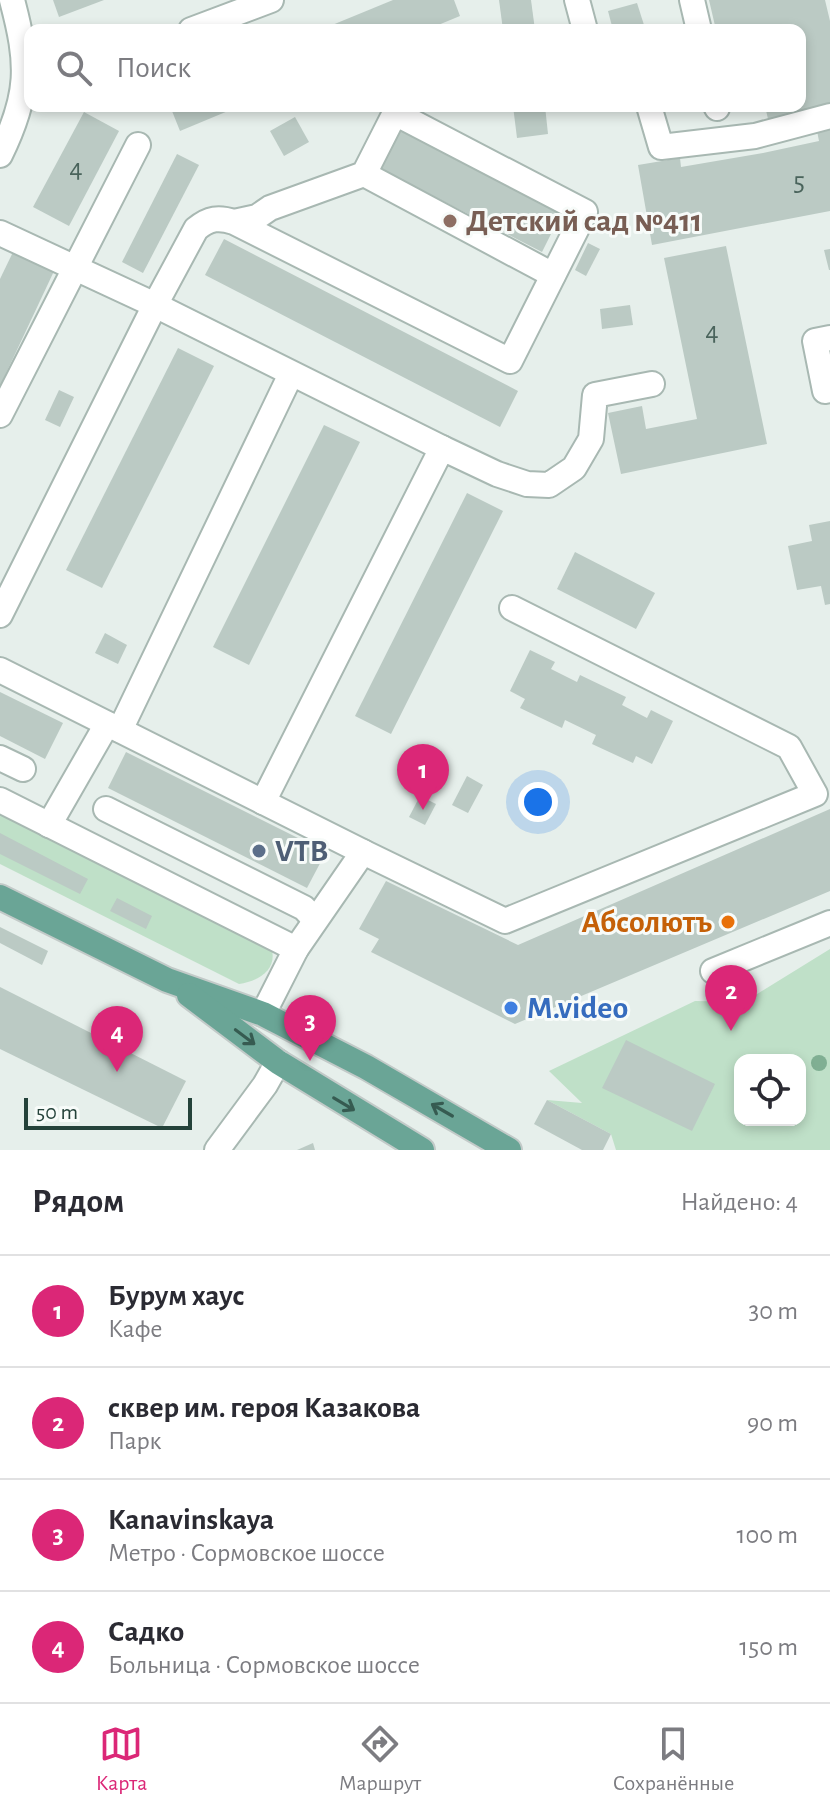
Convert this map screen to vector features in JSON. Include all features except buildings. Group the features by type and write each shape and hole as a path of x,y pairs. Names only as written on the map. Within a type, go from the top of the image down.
{"main road":[{"path":"0,897 167,980 263,1014 366,1067 509,1150"},
{"path":"167,980 278,1062 422,1150"}],"street":[{"path":"12,0 24,60"},
{"path":"207,24 271,0"},
{"path":"577,0 583,24"},
{"path":"692,0 698,24"},
{"path":"0,24 22,40"},
{"path":"0,155 24,99"},
{"path":"651,112 661,147 755,136 830,116"},
{"path":"1,610 155,305 196,229 208,220 234,222 510,361 585,212 395,113 364,174 270,208 257,217 234,222"},
{"path":"0,415 138,145"},
{"path":"364,174 553,275"},
{"path":"0,233 155,305 442,448 497,474 527,484 549,485 574,468 591,439 595,395 652,384"},
{"path":"830,338 815,341 825,391 830,390"},
{"path":"49,825 114,727 291,374"},
{"path":"263,802 442,448"},
{"path":"0,670 505,921 823,791 789,747 512,608"},
{"path":"0,758 23,769"},
{"path":"0,800 296,949"},
{"path":"106,809 304,908 315,920"},
{"path":"263,1014 296,949 363,852"},
{"path":"713,971 830,923"},
{"path":"217,1150 265,1085 278,1062"}],"green space":[{"path":"0,806 269,942 273,958 271,965 262,976 239,984 0,864"},
{"path":"830,949 830,1150 616,1150 611,1134 547,1100 582,1103 549,1071 695,1001 744,1002"}],"place":[{"name":"Детский сад №411","path":"450,221"},
{"name":"Бурум хаус","path":"423,810"},
{"name":"VTB","path":"259,851"},
{"name":"Абсолютъ","path":"728,922"},
{"name":"M.video","path":"511,1008"},
{"name":"сквер им. героя Казакова","path":"731,1031"},
{"name":"Kanavinskaya","path":"310,1061"},
{"name":"Садко","path":"117,1072"}]}
